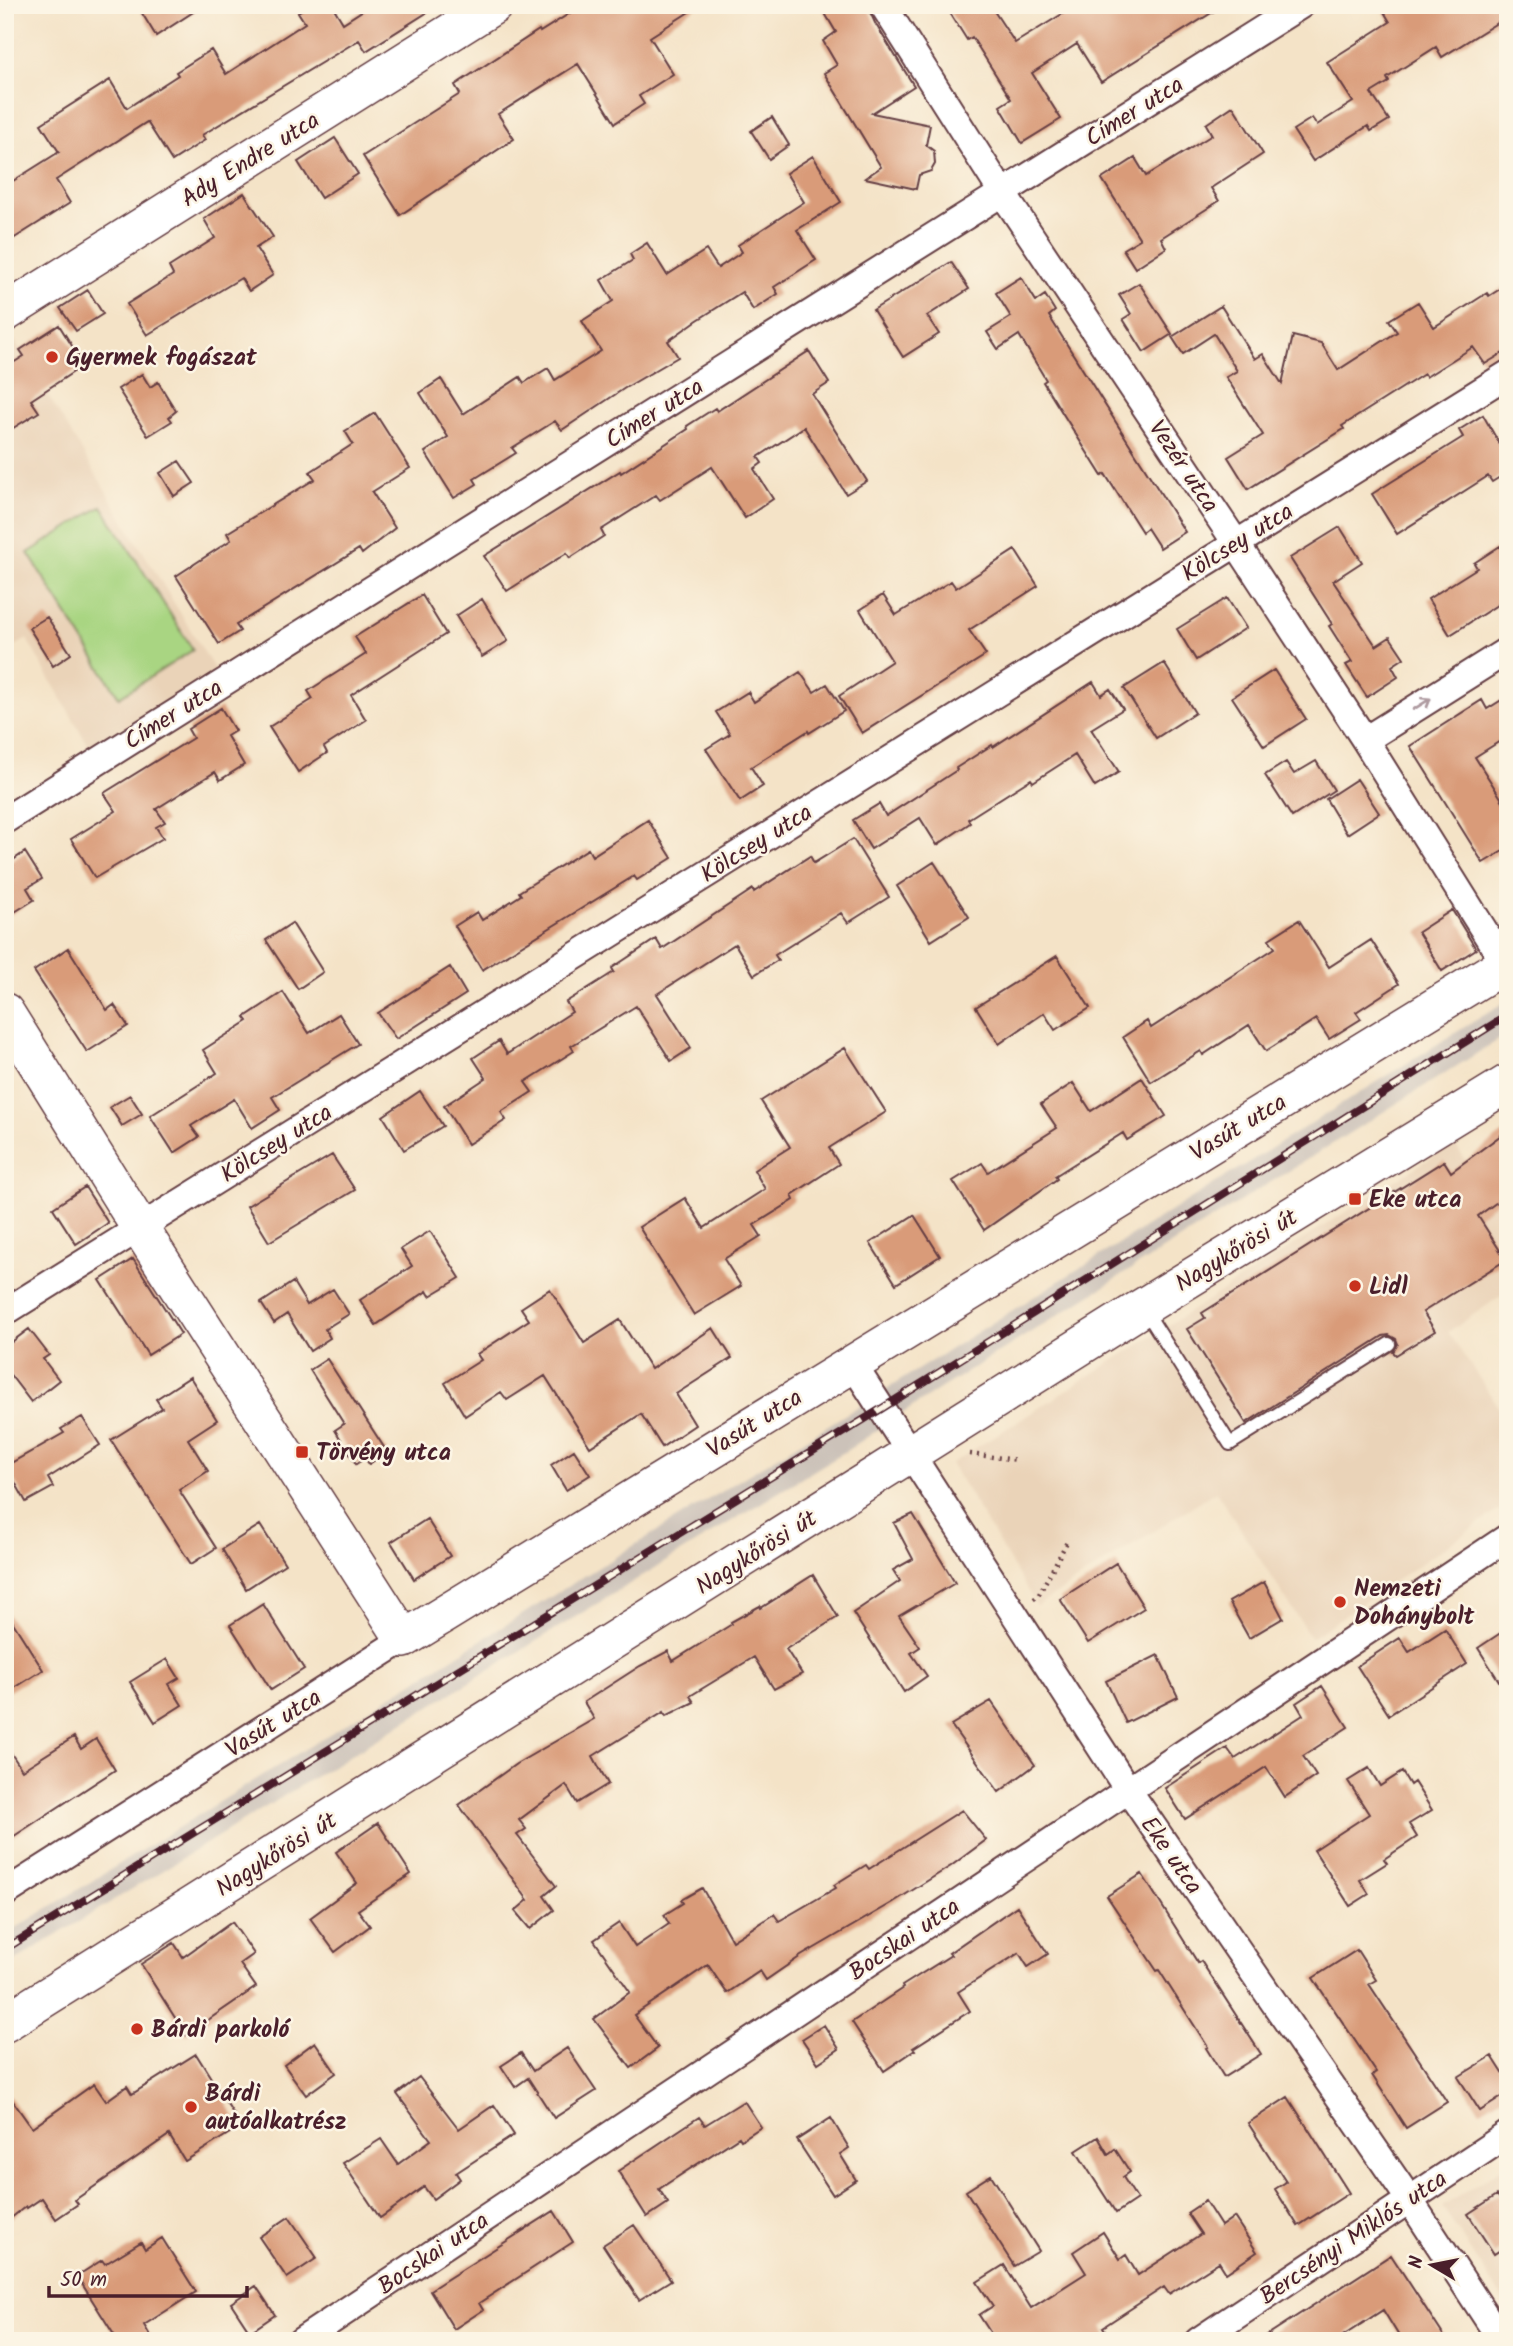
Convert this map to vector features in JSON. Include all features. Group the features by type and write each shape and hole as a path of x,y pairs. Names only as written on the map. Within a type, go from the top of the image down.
{"street":[{"name":"Ady Endre utca","path":"5,313 494,5"},
{"name":"Vezér utca","path":"883,5 1003,194 1236,543 1506,963"},
{"name":"Címer utca","path":"5,820 1301,5"},
{"name":"Kölcsey utca","path":"5,1312 1508,374"},
{"path":"1364,740 1508,650"},
{"name":"Vasút utca","path":"5,1893 404,1639 1506,963"},
{"path":"5,1012 404,1639"},
{"name":"Nagykőrösi út","path":"5,2023 916,1465 1143,1307 1508,1083"},
{"name":"Eke utca","path":"852,1363 1128,1790 1409,2200 1502,2341"},
{"name":"Bocskai utca","path":"301,2341 1508,1537"},
{"name":"Bercsényi Miklós utca","path":"1198,2341 1508,2134"}],"lane":[{"path":"1143,1307 1230,1444 1389,1345"}],"path":[{"path":"916,1465 961,1452 1017,1460"},
{"path":"1013,1613 1038,1596 1067,1542"}],"shaded area":[{"path":"10,333 216,672 91,750 27,639 5,652 5,335"},
{"path":"1508,1000 1508,1034 938,1390 849,1449 5,1967 5,1935 898,1382"},
{"path":"1454,1143 1508,1223 1508,1291 1448,1332 1508,1421 1508,1504 1311,1638 1216,1491 1037,1606 951,1464"},
{"path":"1508,2164 1508,2307 1442,2207"}],"green space":[{"path":"102,506 193,650 119,697 28,553"}],"building":[{"path":"137,5 204,5 156,36"},
{"path":"309,5 332,5 343,23 371,5 439,5 366,51 359,40 202,135 205,140 172,161 147,122 56,180 70,203 5,244 5,186 59,152 41,124 110,80 127,108 211,50 226,74 305,23 298,12"},
{"path":"583,5 700,5 650,37 673,74 639,96 644,104 615,123 578,64 498,114 514,139 400,215 363,156 460,94 455,85 539,30 540,32"},
{"path":"820,5 867,5 875,23 914,86 872,113 930,125 926,145 934,151 935,164 931,171 919,175 916,189 865,178 881,167 824,73 837,65 823,41 836,32"},
{"path":"945,5 990,5 1015,43 1077,5 1224,5 1101,82 1077,44 1032,73 1061,119 1022,143 1000,106 1011,99 972,37 967,40"},
{"path":"1380,5 1508,5 1508,16 1442,57 1436,47 1387,78 1389,82 1371,93 1389,120 1371,131 1368,126 1313,161 1293,130 1312,118 1317,125 1353,102 1327,62 1390,22"},
{"path":"1233,106 1263,154 1211,188 1219,201 1161,238 1166,248 1135,268 1123,249 1140,239 1102,179 1135,158 1146,176 1212,135 1206,124"},
{"path":"772,117 789,145 769,159 751,131"},
{"path":"335,138 358,174 321,198 298,162"},
{"path":"813,156 841,202 797,230 816,260 774,287 778,294 753,310 742,292 696,321 668,341 678,357 562,430 555,421 512,448 516,453 474,479 477,484 454,498 425,452 448,437 420,393 441,379 463,414 520,377 524,383 548,368 555,380 601,351 582,321 613,301 601,280 633,260 630,254 647,243 667,275 706,250 718,268 742,252 738,245 804,202 786,173"},
{"path":"244,193 273,237 256,248 273,275 249,291 241,278 147,335 127,304 173,275 169,267 215,238 204,219"},
{"path":"951,262 969,289 927,316 939,334 903,357 873,310"},
{"path":"1021,277 1036,301 1045,295 1055,311 1049,316 1185,532 1160,548 1147,528 1142,532 1105,474 1102,476 1043,382 1046,380 1019,335 998,349 987,332 1011,317 996,293"},
{"path":"1139,283 1172,334 1144,352 1123,319 1131,314 1119,295"},
{"path":"1508,284 1508,350 1485,364 1473,347 1426,377 1424,374 1342,426 1344,429 1248,489 1228,457 1263,435 1226,377 1237,371 1214,334 1183,354 1172,337 1221,306 1255,359 1263,354 1282,384 1293,336 1321,343 1338,370 1397,332 1389,320 1418,302 1434,327 1487,293 1489,296"},
{"path":"88,290 103,314 76,331 60,308"},
{"path":"59,325 84,365 31,400 39,412 5,433 5,368 24,356 20,350"},
{"path":"809,351 829,383 812,394 867,481 846,494 804,427 758,457 762,463 754,469 773,499 745,518 712,467 660,500 656,495 601,530 604,536 570,558 567,553 507,591 484,556 620,471 621,473 688,429 687,426 715,408 717,411"},
{"path":"142,374 150,387 158,382 176,411 169,417 172,421 148,436 118,389"},
{"path":"375,413 410,468 372,492 395,528 362,554 359,549 236,625 240,631 219,644 176,576 231,540 227,533 315,479 310,472 353,444 345,431"},
{"path":"1483,415 1508,459 1508,472 1492,482 1488,476 1397,534 1372,494 1463,437 1459,430"},
{"path":"179,461 194,483 174,496 160,473"},
{"path":"1340,527 1362,562 1333,581 1376,646 1390,637 1404,658 1392,666 1398,677 1367,697 1346,665 1352,662 1329,626 1332,624 1290,558"},
{"path":"1500,546 1508,557 1508,598 1450,635 1428,599 1477,568 1474,563"},
{"path":"1015,550 1038,586 969,630 986,655 862,733 839,696 892,661 860,610 883,595 896,615 951,581 956,588"},
{"path":"422,595 446,634 351,695 366,720 324,747 327,753 298,772 269,727 313,699 308,691 366,654 355,637"},
{"path":"1227,598 1246,628 1196,660 1177,629"},
{"path":"482,599 508,641 482,657 456,616"},
{"path":"47,617 71,654 53,666 29,628"},
{"path":"1164,663 1195,713 1156,738 1124,688"},
{"path":"1274,670 1306,719 1264,746 1232,697"},
{"path":"800,672 814,692 827,684 844,711 751,767 763,786 740,801 706,749 730,734 716,712 748,692 754,702"},
{"path":"1093,682 1101,695 1110,689 1123,709 1091,729 1119,772 1095,787 1075,755 968,819 970,823 937,845 920,818 871,849 853,820 879,804 886,816 957,770 956,768"},
{"path":"1508,696 1508,736 1475,757 1508,809 1508,848 1483,863 1410,746 1482,700 1487,709"},
{"path":"221,708 235,731 227,736 244,765 220,780 215,772 156,809 165,822 156,827 163,838 95,878 71,839 116,811 104,793 193,738 188,729"},
{"path":"1316,761 1334,790 1292,817 1265,775 1286,762 1294,774"},
{"path":"1357,779 1379,813 1347,834 1326,799"},
{"path":"648,820 672,858 637,880 634,876 482,970 455,926 477,912 482,920 521,895 519,892 588,849 592,856"},
{"path":"853,839 889,897 848,923 841,913 775,955 778,960 754,975 735,944 657,994 691,1048 671,1061 636,1006 571,1046 574,1051 525,1082 532,1092 501,1112 506,1120 468,1144 444,1106 486,1078 473,1058 499,1041 507,1054 572,1012 566,1002 614,972 612,968 656,939 662,949 753,889 754,892 810,856 814,863"},
{"path":"25,852 42,879 27,888 34,900 5,918 5,854 10,862"},
{"path":"934,862 969,917 931,941 897,886"},
{"path":"1452,910 1476,949 1442,971 1418,932"},
{"path":"1299,920 1329,967 1371,940 1399,984 1356,1012 1361,1019 1329,1039 1316,1019 1266,1051 1249,1025 1203,1055 1201,1051 1151,1082 1123,1037 1147,1021 1151,1028 1275,948 1269,939"},
{"path":"292,923 323,972 298,989 266,940"},
{"path":"68,948 107,1010 114,1005 128,1026 87,1052 34,971"},
{"path":"1057,956 1090,1008 1055,1030 1044,1013 999,1044 976,1007"},
{"path":"450,967 466,994 396,1039 378,1013"},
{"path":"283,992 309,1033 339,1014 358,1044 272,1097 280,1110 252,1128 234,1099 191,1126 199,1137 174,1153 150,1116 217,1073 203,1050 248,1021 245,1017"},
{"path":"845,1048 886,1112 829,1148 839,1164 792,1195 794,1200 754,1225 761,1236 724,1259 741,1286 694,1315 639,1227 685,1198 704,1228 765,1189 754,1170 790,1147 761,1101"},
{"path":"1142,1078 1166,1116 1127,1140 1123,1133 1055,1176 1057,1179 984,1230 953,1181 982,1163 988,1172 1057,1128 1041,1104 1073,1083 1091,1111"},
{"path":"420,1091 443,1126 404,1150 383,1116"},
{"path":"130,1095 142,1114 122,1126 110,1107"},
{"name":"Lidl","path":"1508,1130 1508,1194 1478,1216 1506,1260 1423,1312 1435,1331 1396,1355 1393,1352 1398,1344 1396,1339 1389,1335 1383,1336 1246,1423 1187,1329 1205,1318 1202,1313 1444,1161 1451,1172"},
{"path":"332,1155 355,1190 269,1242 247,1206"},
{"path":"85,1187 108,1223 76,1244 53,1208"},
{"path":"914,1215 940,1256 896,1284 870,1243"},
{"path":"430,1231 460,1278 430,1296 427,1291 376,1325 360,1300 412,1266 401,1249"},
{"path":"133,1259 181,1334 148,1355 100,1280"},
{"path":"293,1282 307,1305 333,1289 349,1314 325,1329 330,1338 310,1351 287,1314 274,1323 261,1303"},
{"path":"550,1289 584,1343 620,1320 651,1369 713,1328 732,1358 676,1394 695,1425 662,1447 641,1414 590,1447 545,1376 507,1400 501,1392 465,1416 445,1383 481,1360 477,1354 529,1320 521,1308"},
{"path":"29,1329 49,1355 43,1359 59,1380 31,1402 5,1368 5,1347"},
{"path":"327,1359 387,1452 369,1464 365,1458 356,1464 335,1430 344,1424 310,1370"},
{"path":"190,1377 217,1420 188,1439 208,1471 179,1490 216,1548 191,1564 111,1440 162,1408 156,1399"},
{"path":"82,1417 100,1445 48,1478 53,1487 26,1502 6,1466 64,1433 61,1429"},
{"path":"574,1450 590,1475 566,1490 551,1465"},
{"path":"913,1514 955,1583 899,1616 920,1647 911,1653 927,1676 904,1692 853,1613 900,1581 893,1570 913,1559 894,1523"},
{"path":"427,1519 450,1556 414,1579 391,1542"},
{"path":"260,1525 285,1564 246,1589 222,1549"},
{"path":"1116,1563 1144,1608 1088,1643 1060,1599"},
{"path":"813,1575 838,1617 786,1649 802,1674 774,1689 754,1657 690,1696 694,1702 666,1716 664,1712 593,1756 608,1784 577,1803 566,1785 519,1820 526,1829 517,1835 556,1886 544,1896 554,1910 530,1929 515,1911 528,1900 459,1805 516,1764 594,1719 584,1702 668,1651 673,1661 732,1624 731,1622 760,1606 761,1608"},
{"path":"1264,1582 1283,1618 1249,1638 1229,1602"},
{"path":"263,1604 304,1669 271,1690 230,1625"},
{"path":"5,1610 43,1670 5,1694"},
{"path":"1508,1628 1508,1695 1478,1648"},
{"path":"1445,1629 1467,1664 1389,1715 1357,1666 1400,1638 1409,1652"},
{"path":"1158,1655 1178,1697 1126,1723 1106,1681"},
{"path":"167,1659 179,1678 169,1684 182,1705 155,1722 130,1682"},
{"path":"1322,1686 1348,1727 1303,1756 1316,1776 1285,1797 1266,1767 1185,1819 1165,1788 1227,1748 1235,1759 1303,1715 1296,1703"},
{"path":"991,1701 1035,1765 999,1792 951,1725"},
{"path":"74,1737 81,1749 96,1739 115,1770 5,1842 5,1744 22,1770"},
{"path":"1369,1768 1380,1786 1402,1772 1410,1785 1414,1782 1432,1810 1409,1824 1417,1837 1384,1859 1387,1863 1360,1880 1369,1894 1350,1906 1314,1850 1369,1814 1348,1781"},
{"path":"962,1810 986,1840 951,1866 892,1903 801,1956 766,1980 760,1971 727,1993 708,1965 634,2015 658,2048 631,2068 594,2019 630,1992 594,1940 619,1923 635,1947 669,1924 664,1915 683,1903 681,1900 702,1888 732,1941 774,1914 779,1921 836,1888 834,1885 866,1865 869,1869"},
{"path":"378,1823 411,1874 358,1910 370,1926 335,1952 310,1918 357,1883 336,1852"},
{"path":"1142,1874 1198,1963 1201,1961 1261,2054 1224,2077 1159,1970 1157,1971 1107,1896"},
{"path":"1017,1906 1048,1954 1028,1967 1019,1953 958,1992 970,2011 913,2048 915,2050 884,2071 852,2022 951,1955 949,1953"},
{"path":"232,1922 254,1954 240,1964 256,1987 186,2035 141,1964 174,1943 183,1957"},
{"path":"1357,1950 1376,1980 1369,1984 1447,2102 1406,2128 1372,2075 1376,2072 1313,1978"},
{"path":"824,2025 839,2049 818,2063 802,2039"},
{"path":"315,2042 336,2073 306,2095 284,2065"},
{"path":"567,2048 596,2091 554,2118 528,2078 515,2087 501,2066 521,2053 533,2071"},
{"path":"196,2054 241,2126 185,2161 169,2135 75,2200 78,2204 56,2219 42,2198 27,2208 26,2206 5,2223 5,2090 32,2128 94,2084 106,2101 127,2086 132,2094"},
{"path":"1492,2056 1508,2081 1508,2093 1480,2111 1458,2077"},
{"path":"419,2077 459,2129 494,2105 514,2135 456,2173 460,2179 433,2199 424,2187 380,2218 343,2163 381,2139 398,2164 431,2140 397,2094"},
{"path":"1288,2097 1349,2193 1298,2226 1275,2189 1286,2182 1248,2123"},
{"path":"744,2101 761,2127 741,2140 739,2137 659,2189 668,2203 647,2217 618,2171 699,2117 705,2125"},
{"path":"831,2118 849,2148 840,2154 856,2180 833,2195 797,2140"},
{"path":"1098,2137 1108,2154 1115,2149 1130,2172 1123,2177 1137,2199 1116,2213 1076,2151"},
{"path":"991,2175 1039,2251 1014,2266 966,2191"},
{"path":"1508,2194 1508,2245 1494,2254 1468,2214 1497,2195 1500,2199"},
{"path":"1205,2201 1221,2226 1234,2217 1257,2252 1226,2273 1219,2262 1169,2294 1164,2287 1103,2327 1112,2341 996,2341 979,2315 993,2306 977,2282 1004,2265 1031,2308 1086,2273 1073,2252 1103,2232 1120,2259 1126,2255 1138,2275 1201,2234 1187,2213"},
{"path":"554,2211 573,2242 479,2303 483,2310 454,2329 430,2290"},
{"path":"289,2217 317,2258 287,2278 259,2237"},
{"path":"634,2225 671,2280 639,2300 603,2245"},
{"path":"162,2238 196,2292 144,2325 153,2341 118,2341 77,2276 102,2260 105,2264 141,2242 145,2249"},
{"path":"1391,2255 1447,2341 1402,2341 1383,2310 1335,2341 1258,2341"},
{"path":"256,2286 275,2315 250,2332 231,2303"}],"railway":[{"path":"5,1949 881,1409 1508,1015"}],"place":[{"name":"Gyermek fogászat","path":"52,357"},
{"name":"Eke utca","path":"1355,1199"},
{"name":"Lidl","path":"1355,1286"},
{"name":"Törvény utca","path":"302,1452"},
{"name":"Nemzeti Dohánybolt","path":"1340,1602"},
{"name":"Bárdi parkoló","path":"137,2029"},
{"name":"Bárdi autóalkatrész","path":"191,2107"}]}
